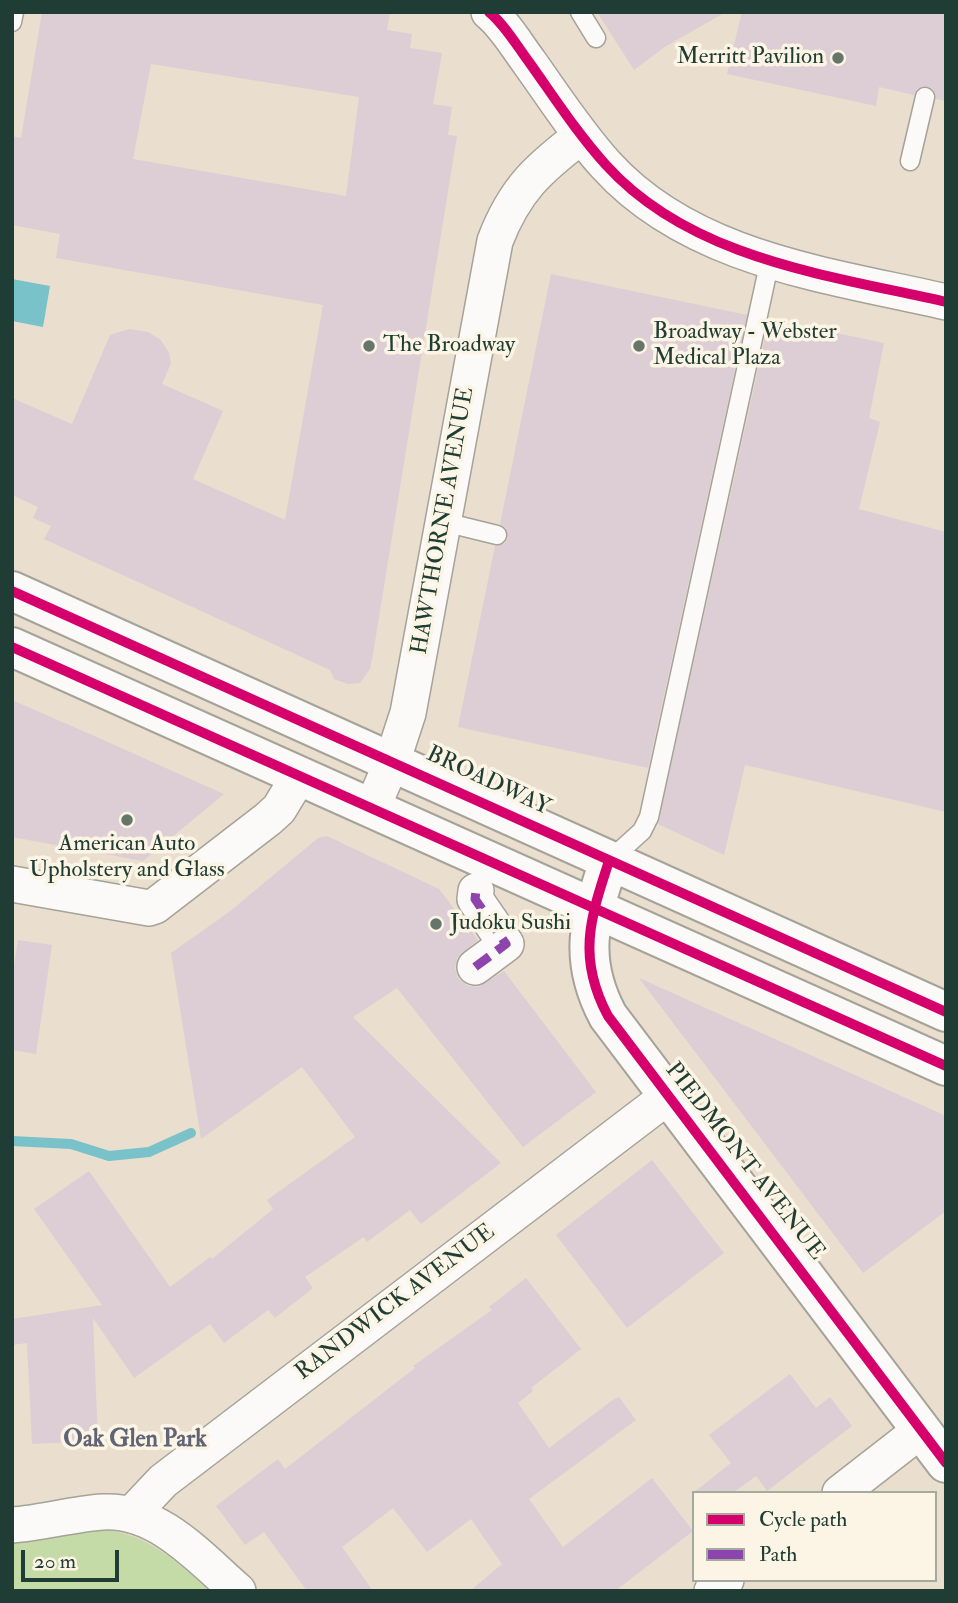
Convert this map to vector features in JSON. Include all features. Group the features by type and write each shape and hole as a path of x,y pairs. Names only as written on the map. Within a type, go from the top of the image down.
{"main road":[{"name":"BROADWAY","path":"12,591 946,1012"},
{"path":"12,647 946,1066"},
{"name":"PIEDMONT AVENUE","path":"609,861 594,906 588,954 595,992 623,1038 946,1463"}],"street":[{"path":"489,12 581,136 634,193 667,216 701,236 771,260 946,302"},
{"name":"HAWTHORNE AVENUE","path":"372,808 393,762 408,713 495,241 508,206 545,163 581,136"},
{"path":"12,884 149,908 155,906 268,819 279,809 299,776"},
{"path":"475,967 506,944 475,899 476,891"},
{"name":"RANDWICK AVENUE","path":"131,1515 163,1481 667,1097"},
{"path":"843,1491 921,1430"},
{"path":"12,1525 104,1512 131,1515 155,1524 177,1539 238,1591"}],"lane":[{"path":"12,22 14,12"},
{"path":"580,12 596,38"},
{"path":"910,161 925,97"},
{"path":"609,861 642,831 649,817 771,260"},
{"path":"444,522 497,535"}],"green space":[{"path":"104,1530 135,1537 149,1544 174,1560 211,1591 12,1591 12,1543"}],"water":[{"path":"12,279 50,286 43,327 12,321"}],"building":[{"name":"The Broadway","path":"42,12 390,12 387,30 412,34 410,48 442,53 433,104 452,107 448,135 457,136 373,654 370,669 360,683 348,684 334,679 330,670 44,539 51,526 33,518 38,507 12,495 12,398 72,424 110,335 129,329 148,332 161,340 169,353 171,363 162,384 223,411 193,479 285,520 323,305 56,258 60,234 12,225 12,136 21,138","holes":["151,64 359,97 346,196 133,159"]},
{"path":"597,12 726,12 666,46 634,70"},
{"name":"Merritt Pavilion","path":"742,12 946,12 946,101 936,99 933,89 927,86 917,89 914,95 879,87 876,106 727,74"},
{"path":"551,274 747,315 648,768 458,727 495,546 505,543 508,537 505,527 500,524"},
{"path":"769,319 884,343 869,418 880,422 859,509 946,532 946,812 745,765 724,855 658,824"},
{"name":"American Auto Upholstery and Glass","path":"12,700 224,794 143,861 12,837"},
{"path":"327,836 439,889 478,940 457,958 455,969 459,979 468,986 478,987 504,971 596,1092 523,1147 397,988 353,1017 501,1163 421,1224 410,1210 367,1242 364,1237 305,1277 313,1288 275,1318 268,1310 224,1343 210,1324 134,1378 93,1318 98,1441 32,1444 27,1343 12,1345 12,1319 102,1305 34,1209 89,1171 170,1287 210,1257 212,1259 273,1209 267,1200 355,1137 302,1067 201,1139 171,953 229,912 318,838"},
{"path":"18,940 52,945 36,1054 12,1050 12,978"},
{"path":"639,978 946,1116 946,1211 863,1273"},
{"path":"652,1160 724,1253 627,1328 556,1235"},
{"path":"526,1278 581,1349 531,1388 533,1391 518,1403 549,1448 619,1397 636,1420 529,1499 563,1547 652,1478 692,1532 615,1591 470,1591 502,1564 471,1519 427,1552 393,1508 342,1547 373,1591 307,1591 264,1532 245,1545 216,1506 278,1459 285,1469 415,1368 413,1366 492,1310 489,1307"},
{"path":"790,1374 816,1408 830,1397 852,1426 767,1491 756,1476 736,1491 696,1491 731,1463 709,1435"}],"waterway":[{"path":"12,1141 71,1144 109,1156 149,1152 191,1133"}],"marked path":[{"path":"475,967 506,944 475,899 476,891"}],"cycle path":[{"path":"489,12 506,29 595,153 640,197 678,222 720,243 764,259 809,272 946,302"},
{"path":"12,591 946,1012"},
{"path":"12,647 946,1066"},
{"path":"609,861 596,902 590,939 592,975 608,1016 946,1463"}],"place":[{"name":"Merritt Pavilion","path":"838,58"},
{"name":"The Broadway","path":"369,346"},
{"name":"Broadway - Webster Medical Plaza","path":"639,346"},
{"name":"American Auto Upholstery and Glass","path":"127,820"},
{"name":"Judoku Sushi","path":"436,924"}],"district":[{"name":"Oak Glen Park","path":"135,1441"}]}
